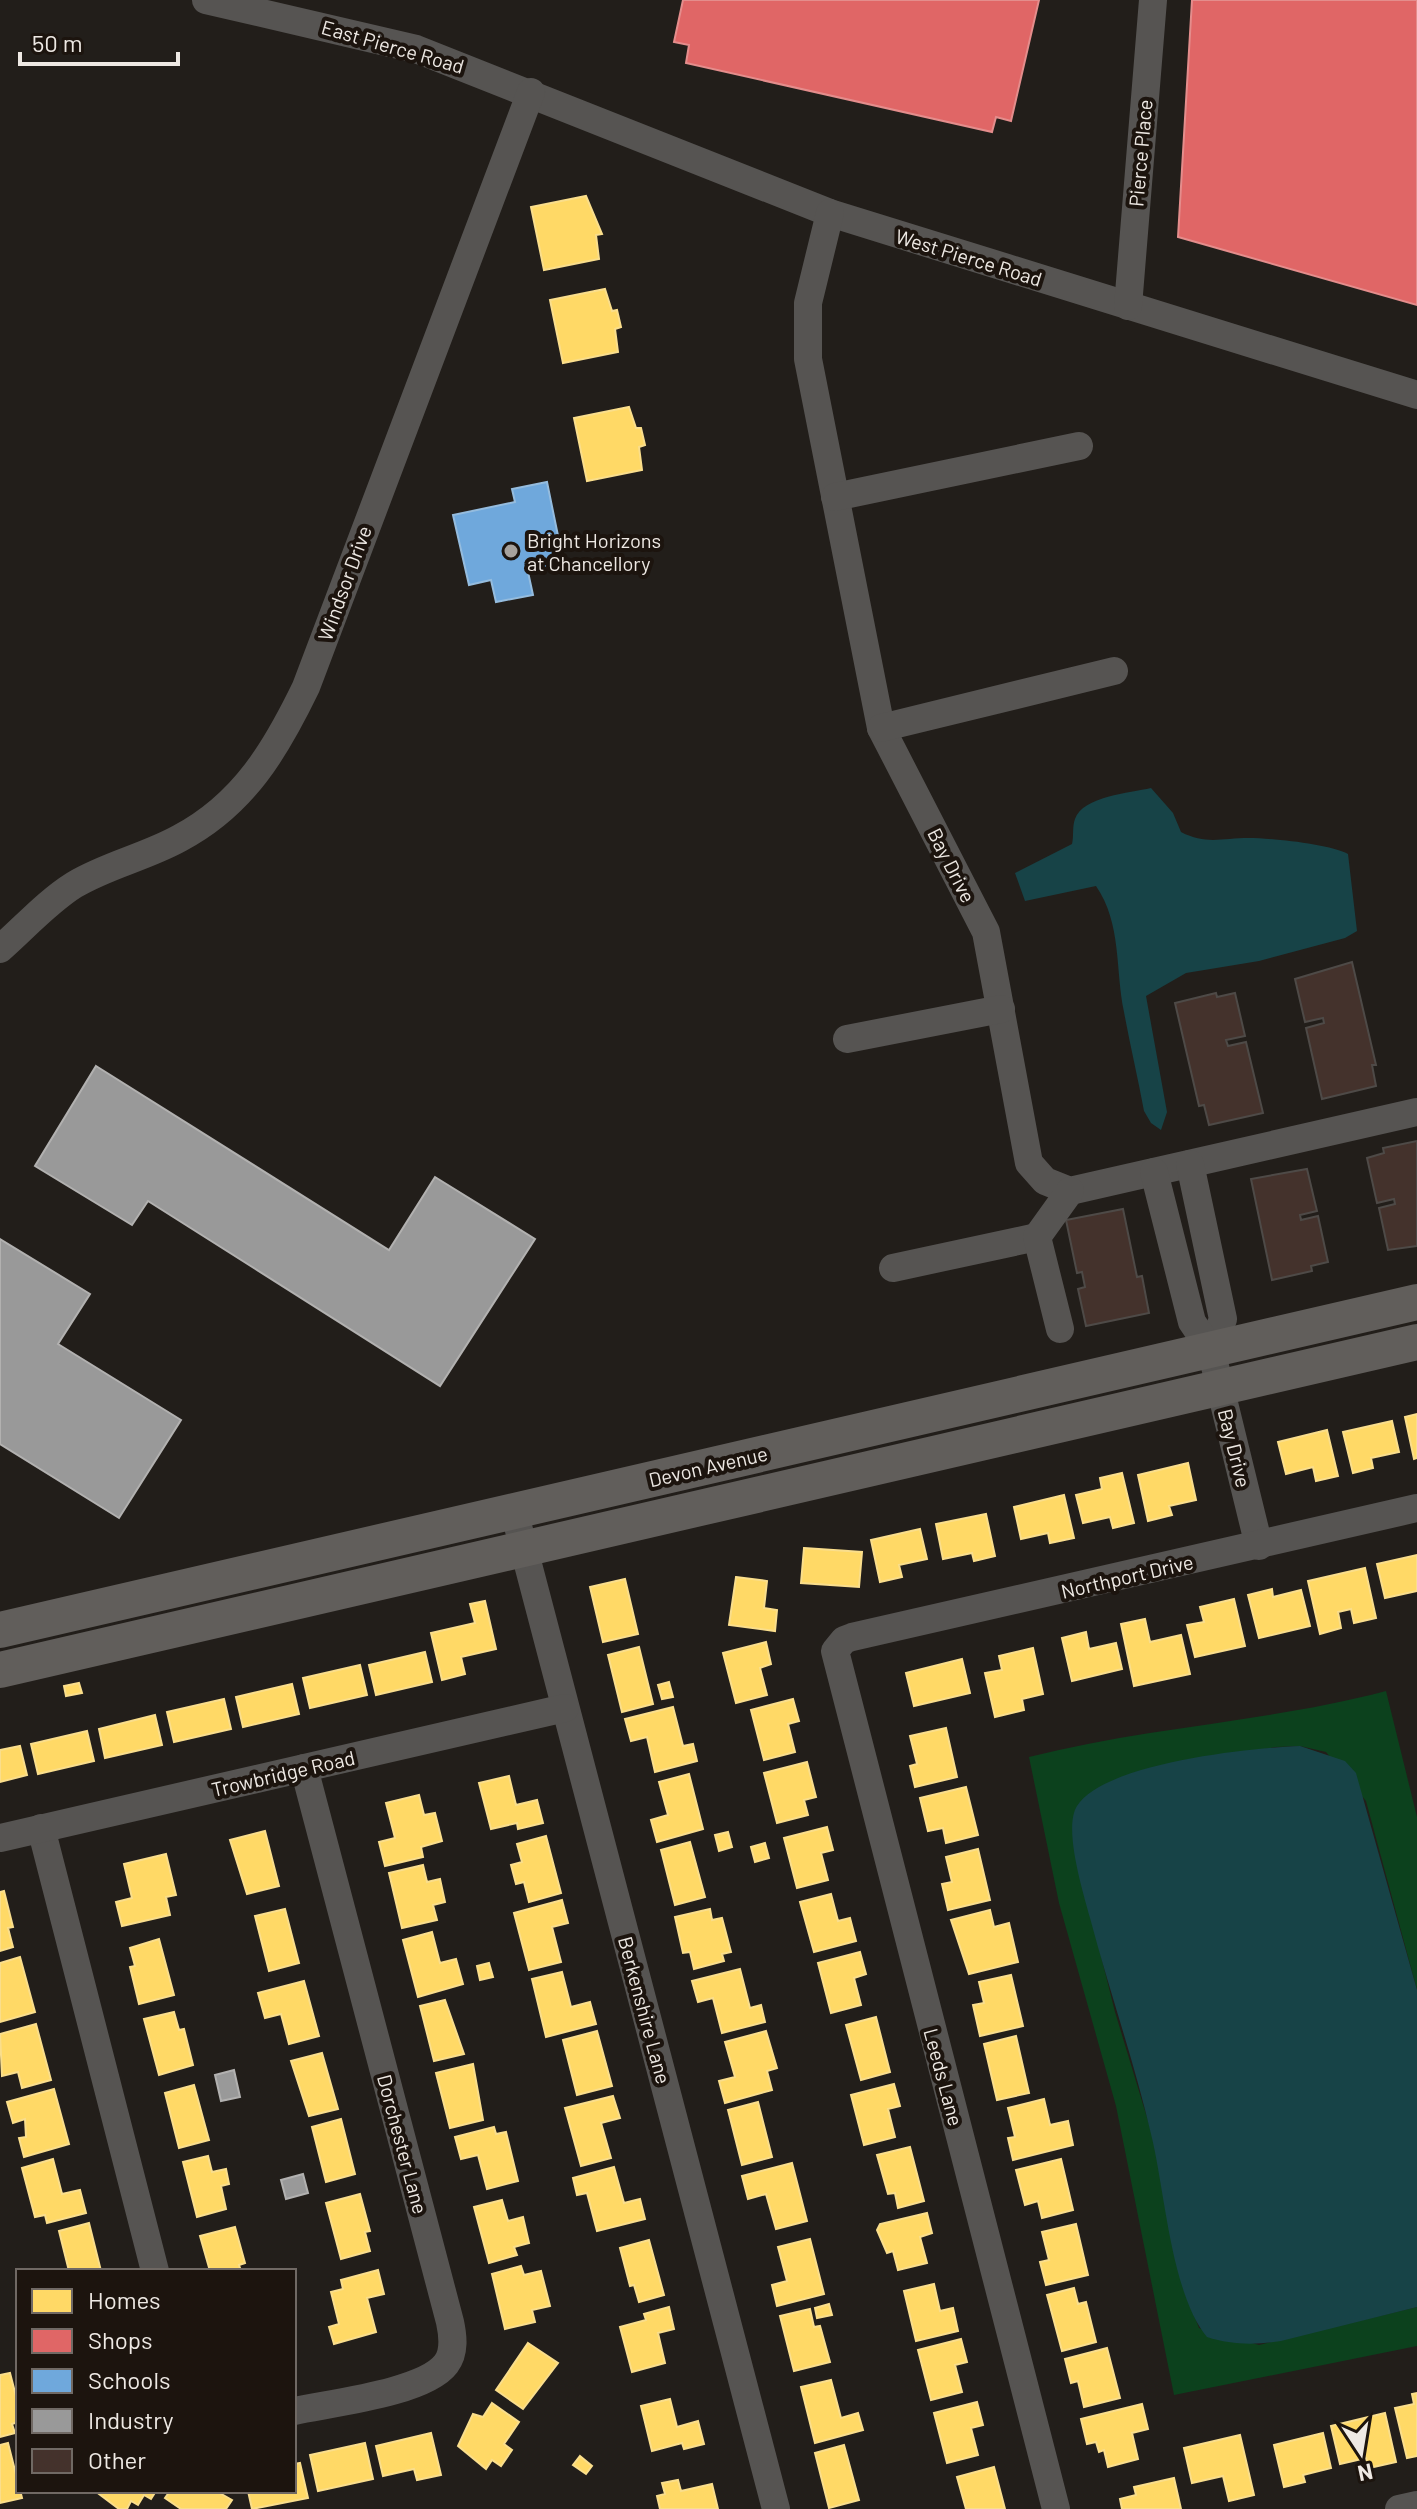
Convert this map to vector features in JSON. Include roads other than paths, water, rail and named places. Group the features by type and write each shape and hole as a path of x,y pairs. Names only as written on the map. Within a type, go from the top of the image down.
{"main road":[{"name":"Devon Avenue","path":"0,1630 1417,1302"},
{"name":"Devon Avenue","path":"0,1670 1417,1342"}],"street":[{"name":"East Pierce Road","path":"206,0 416,49 531,92"},
{"name":"Pierce Place","path":"1128,306 1153,0"},
{"name":"West Pierce Road","path":"531,92 830,213 1417,395"},
{"name":"Windsor Drive","path":"0,949 74,885 181,838 217,814 253,780 277,747 306,687 531,92"},
{"name":"Bay Drive","path":"830,213 808,303 808,359 881,728 986,932 1029,1163 1045,1181 1070,1191"},
{"path":"835,497 1079,446"},
{"path":"881,728 1114,671"},
{"path":"847,1039 1001,1009"},
{"path":"893,1268 1037,1237 1070,1191 1417,1112"},
{"name":"Bay Drive","path":"1190,1164 1223,1319 1211,1350"},
{"name":"Bay Drive","path":"1154,1172 1192,1322 1211,1350 1259,1546"},
{"path":"1037,1237 1060,1329"},
{"name":"Northport Drive","path":"838,1645 852,1637 1417,1508"},
{"name":"Berkenshire Lane","path":"514,1511 776,2509"},
{"name":"Leeds Lane","path":"838,1645 836,1658 1056,2509"},
{"name":"Trowbridge Road","path":"0,1838 565,1708"},
{"name":"Dorchester Lane","path":"296,2411 428,2379 446,2364 453,2346 450,2322 304,1768"},
{"path":"41,1828 154,2269"},
{"path":"1399,2509 1417,2505"}],"water":[{"path":"1151,788 1173,813 1181,832 1190,836 1206,840 1285,840 1328,847 1348,854 1357,931 1345,938 1259,961 1186,973 1146,996 1167,1112 1161,1130 1151,1123 1144,1111 1121,996 1114,931 1096,886 1025,901 1015,873 1072,844 1075,819 1087,805"},
{"path":"1300,1746 1345,1761 1356,1773 1417,1990 1417,2307 1281,2341 1235,2343 1207,2337 1195,2318 1177,2269 1144,2107 1079,1877 1073,1844 1073,1816 1077,1806 1092,1791 1146,1769 1248,1750"}],"place":[{"name":"Bright Horizons at Chancellory","path":"511,551"}]}
